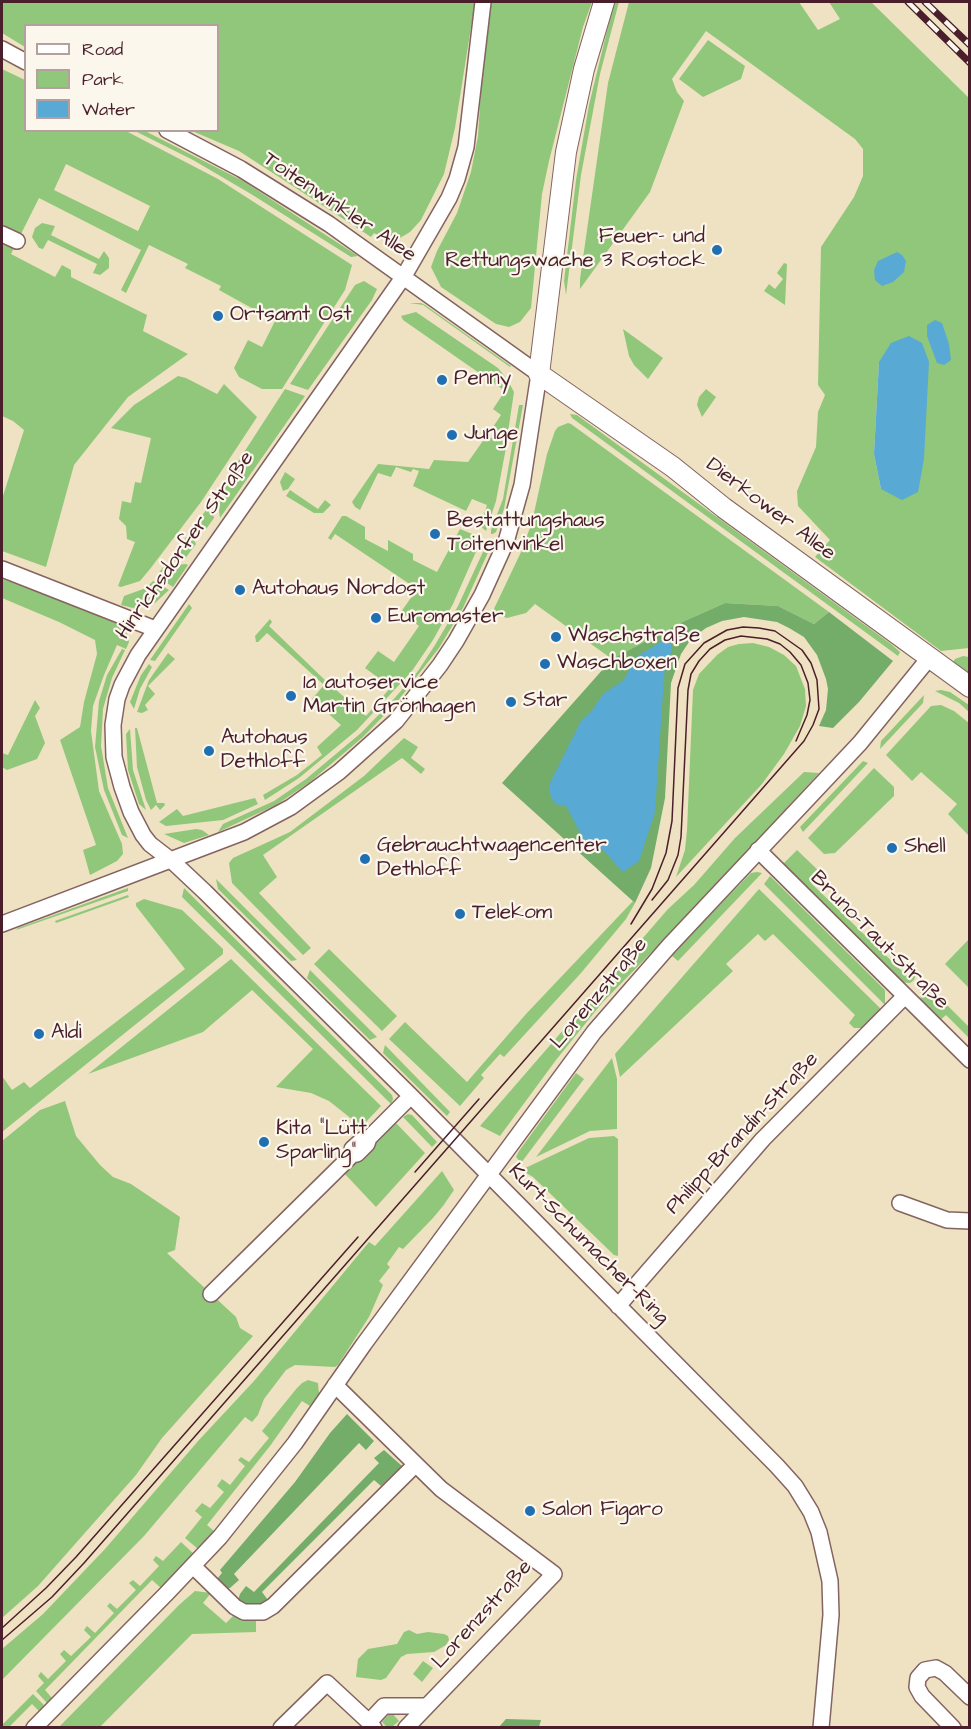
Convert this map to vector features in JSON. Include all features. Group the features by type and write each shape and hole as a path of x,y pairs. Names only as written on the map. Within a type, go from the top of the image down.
{"main road":[{"path":"539,374 566,152 584,69 604,2"},
{"name":"Dierkower Allee","path":"539,374 673,467 724,508 969,687"}],"street":[{"name":"Hinrichsdorfer Straße","path":"172,861 150,844 143,835 131,812 117,772 112,740 114,716 122,685 155,629 404,276 442,213 463,163 469,130 483,2"},
{"path":"2,50 24,61"},
{"name":"Toitenwinkler Allee","path":"171,132 241,169 329,225 404,276 539,374"},
{"path":"2,234 17,241"},
{"path":"2,924 172,861 265,822 318,788 364,751 396,721 440,665 472,615 506,542 522,485 539,374"},
{"path":"2,569 155,629"},
{"name":"Lorenzstraße","path":"34,1728 193,1566 258,1490 295,1443 564,1070 594,1032 669,946 860,743 930,657"},
{"name":"Bruno-Taut-Straße","path":"758,850 969,1060"},
{"name":"Kurt-Schumacher-Ring","path":"172,861 411,1096 795,1486 811,1512 826,1555 831,1595 821,1728"},
{"name":"Philipp-Brandin-Straße","path":"618,1306 763,1139 905,996"},
{"path":"211,1294 352,1155 352,1149 362,1140 369,1138 411,1096"},
{"path":"900,1203 947,1220 969,1221"},
{"name":"Lorenzstraße","path":"335,1385 441,1489 554,1574 406,1728"},
{"path":"193,1566 235,1607 244,1612 263,1612 273,1606 415,1465"},
{"path":"953,1728 922,1696 917,1688 918,1678 925,1670 936,1668 945,1673 969,1697"},
{"path":"281,1728 327,1683 371,1725 384,1706 426,1706"}],"green space":[{"path":"2,2 475,2 455,128 444,174 421,220 410,232 400,238 384,239 374,233 371,237 239,151 194,132 219,132 219,24 24,24 24,46 2,33"},
{"path":"490,2 592,2 583,27 542,194 531,308 520,322 509,327 496,324 441,287 431,267 457,213 471,172 478,136 484,43"},
{"path":"614,2 619,2 600,74 581,175 566,295 564,281 576,180 589,105"},
{"path":"629,2 799,2 818,30 840,19 829,2 871,2 969,98 969,648 941,651 815,557 830,540 798,506 797,491 816,447 818,412 825,395 818,385 821,247 854,197 863,176 863,149 855,139 706,31 672,79 677,92 684,101 650,192 580,289 608,83","holes":["879,362 881,489 874,454"]},
{"path":"708,40 745,66 741,79 703,97 679,79"},
{"path":"2,69 24,80 24,132 128,132 218,179 352,265 345,290 282,389 262,389 239,377 234,368 248,340 262,347 275,321 219,290 221,286 185,268 188,264 149,245 126,293 121,290 141,250 39,198 11,254 55,277 62,265 71,270 71,277 147,315 143,331 188,354 128,397 74,465 46,567 2,551 2,499 24,430 2,416","holes":["66,164 150,206 138,231 54,190"]},
{"path":"137,132 147,132 243,181 358,256 351,257 193,160"},
{"path":"42,223 55,226 51,235 99,259 104,251 109,258 109,268 100,275 93,273 97,264 48,240 43,249 39,248 32,237 35,228"},
{"path":"784,263 787,264 785,305 764,291 769,284 775,289 783,279 777,273"},
{"path":"364,281 377,289 372,300 308,390 290,384 355,285"},
{"path":"409,303 425,305 511,366 423,305"},
{"path":"416,312 498,368 507,379 514,392 508,432 491,430 501,415 493,409 505,391 403,320 401,316"},
{"path":"623,329 663,358 648,379 634,365 629,356"},
{"path":"178,376 217,394 224,384 257,417 201,502 150,569 140,581 121,587 118,586 135,542 127,539 126,526 119,519 122,501 131,503 135,482 141,483 151,438 111,428 134,405"},
{"path":"285,389 305,396 220,518 217,494"},
{"path":"706,389 716,397 702,417 697,405 699,397"},
{"path":"519,405 523,405 504,509 496,532 491,534 503,499"},
{"path":"570,414 577,415 891,644 900,652 898,656 572,418"},
{"path":"568,423 829,612 814,624 778,606 725,603 680,623 612,659 535,604 526,613 507,618 492,613 522,550 532,522 547,454 555,431 558,427"},
{"path":"508,437 496,501 486,531 480,526 487,505 472,499 466,511 413,486 419,471 413,469 411,472 396,467 391,477 378,473 360,510 352,502 378,464 429,469 434,460 468,462 485,438"},
{"path":"285,472 295,479 288,489 283,491 280,482"},
{"path":"290,490 318,509 325,500 331,505 323,513 314,513 286,496"},
{"path":"212,502 214,518 204,532 201,530 197,536 190,532"},
{"path":"342,516 365,527 365,539 388,551 388,540 413,554 413,560 437,572 460,529 482,538 453,604 412,671 357,730 299,778 265,800 263,795 297,775 322,755 317,747 341,725 312,699 324,685 267,633 256,642 255,636 270,619 272,622 269,626 366,716 391,687 365,668 378,651 394,662 419,626 401,612 417,589 335,534 331,540 328,538"},
{"path":"186,537 194,540 196,544 184,560 168,561"},
{"path":"488,541 491,542 491,546 463,608 439,648 397,702 363,737 310,782 276,805 218,832 223,824 274,801 306,779 361,733 393,700 418,671 435,645 458,606"},
{"path":"188,565 173,587 158,577 164,566"},
{"path":"2,579 110,618 126,631 128,636 129,642 126,649 117,645 104,675 93,706 91,731 99,791 122,844 123,854 117,861 90,875 83,850 96,845 60,740 80,727 97,654 95,640 2,598"},
{"path":"153,581 169,590 155,603 137,609 121,605 124,596 146,588"},
{"path":"725,603 778,606 814,624 829,612 893,661 859,702 833,728 819,726 826,710 828,689 817,655 804,637 777,622 744,617 722,621 706,628 691,639 681,654 671,683 665,798 651,868 635,903 502,783 612,659 680,623"},
{"path":"189,604 192,608 155,661 150,660"},
{"path":"753,643 769,647 784,655 796,666 805,689 806,706 800,726 784,754 762,784 676,877 685,850 687,830 693,690 699,674 717,655 728,647"},
{"path":"122,649 125,650 112,678 103,709 101,746 108,788 128,838 122,835 104,790 95,747 99,701 107,675"},
{"path":"168,653 175,659 148,686 155,694 145,705 148,710 142,713 137,712 149,680"},
{"path":"963,656 969,657 969,675 953,662"},
{"path":"149,664 152,667 140,689 134,709 130,702 141,675"},
{"path":"935,691 950,692 969,705 969,712 959,703"},
{"path":"924,695 923,703 880,749 881,741"},
{"path":"35,700 40,708 35,716 45,743 37,759 7,770 2,767 2,753 8,755"},
{"path":"941,705 954,711 969,723 969,836 948,814 957,804 921,772 912,781 886,755 931,706"},
{"path":"135,728 137,728 157,803 165,805 160,810 156,805 151,810 146,800 137,767"},
{"path":"130,729 133,770 146,810 139,804 128,770 126,734"},
{"path":"404,738 418,747 411,758 425,769 421,774 402,758 263,855 277,877 259,893 311,948 303,955 232,883 229,863 233,858 290,832 364,776"},
{"path":"863,761 868,763 803,832 800,827"},
{"path":"874,768 894,787 894,796 835,853 824,854 808,838"},
{"path":"804,772 819,773 691,912 602,1003 556,1060 500,1136 480,1126 668,909 694,885 735,838"},
{"path":"255,798 258,804 223,820 166,826 159,822 177,809 183,816"},
{"path":"196,829 209,835 184,843 164,834"},
{"path":"797,850 822,874 812,884 902,971 910,963 914,966 916,975 914,980 910,983 897,982 782,865"},
{"path":"751,873 762,873 678,961 671,955"},
{"path":"770,876 885,990 885,1005 764,884"},
{"path":"216,879 297,960 291,961 218,889"},
{"path":"128,888 128,891 16,930 18,928"},
{"path":"184,888 392,1095 391,1104 182,897"},
{"path":"759,889 882,1010 865,1028 854,1028 849,1023 855,1015 773,934 765,941 758,934 726,964 733,971 620,1077 615,1054"},
{"path":"128,895 129,897 56,923 55,921"},
{"path":"144,899 182,910 223,949 223,954 2,1132 2,1076 12,1090 24,1082 30,1088 185,969 136,906 136,903"},
{"path":"633,901 635,903 626,919 581,973 504,1057 500,1054 481,1075 484,1078 460,1106 389,1039 405,1022 467,1082 526,1014"},
{"path":"969,939 969,988 945,964"},
{"path":"329,949 397,1016 382,1031 314,964"},
{"path":"231,959 381,1106 365,1123 358,1124 329,1101 311,1093 276,1087 313,1049 252,990 203,1032 88,1074"},
{"path":"310,970 377,1037 370,1040 307,978"},
{"path":"926,984 969,1027 969,1038 946,1015 938,1022 922,1006 920,993"},
{"path":"385,1045 450,1112 447,1116 383,1053"},
{"path":"612,1058 617,1079 617,1129 590,1131 536,1157"},
{"path":"576,1073 584,1079 521,1163 516,1157 519,1151"},
{"path":"65,1101 76,1136 100,1165 113,1177 131,1184 180,1217 175,1250 167,1253 236,1317 240,1328 253,1336 162,1438 136,1475 38,1586 2,1618 2,1141 40,1110"},
{"path":"408,1114 412,1115 437,1142 432,1147 403,1117"},
{"path":"394,1121 425,1153 376,1207 344,1173"},
{"path":"614,1136 618,1139 618,1256 614,1255 533,1177 521,1170 589,1138"},
{"path":"442,1171 454,1190 433,1218 403,1249 399,1247 387,1264 390,1267 379,1281 383,1285 369,1317 338,1365 335,1367 295,1365 286,1370 264,1399 258,1415 252,1422 245,1417 144,1536 2,1680 2,1649 43,1614 105,1549 199,1440 254,1381 369,1242 375,1246"},
{"path":"308,1380 318,1383 319,1394 310,1406 302,1401 270,1446 207,1525 214,1531 198,1549 185,1538 202,1517 195,1511 202,1503 210,1508 224,1492 217,1486 222,1479 230,1485 245,1466 238,1460 241,1457 249,1462 269,1438 262,1431 297,1388"},
{"path":"347,1414 374,1441 366,1450 359,1443 234,1574 239,1580 230,1588 224,1588 217,1579 222,1573 220,1570 295,1482 330,1433"},
{"path":"384,1450 402,1466 381,1486 374,1480 262,1592 268,1600 260,1606 244,1604 238,1600 246,1586 254,1592 379,1463 374,1458"},
{"path":"181,1542 194,1554 161,1588 152,1580 45,1690 52,1698 47,1703 36,1691 44,1683 38,1676 41,1672 48,1679 66,1661 60,1654 64,1650 71,1656 91,1637 84,1630 87,1626 95,1633 114,1613 107,1606 110,1603 117,1609 136,1590 129,1583 133,1580 140,1586 159,1566 153,1560 156,1556 163,1561"},
{"path":"195,1591 211,1593 203,1603 226,1623 235,1614 256,1619 256,1632 192,1634 100,1727 58,1728 179,1605"},
{"path":"409,1630 417,1634 428,1632 444,1634 449,1640 446,1645 434,1652 407,1654 401,1657 386,1678 381,1680 356,1677 358,1659 368,1649 397,1644 404,1632"},
{"path":"423,1661 433,1668 422,1682 413,1674"},
{"path":"33,1694 44,1705 39,1711 32,1704 9,1727 2,1727 2,1725"},
{"path":"391,1712 399,1721 392,1727 387,1727 382,1722"},
{"path":"506,1719 541,1720 539,1727 499,1727"}],"water":[{"path":"897,252 906,261 904,272 893,282 882,286 875,280 874,270 878,261"},
{"path":"935,320 942,323 949,344 951,360 944,365 937,363 927,336 927,325"},
{"path":"909,336 922,343 929,362 924,459 918,492 902,500 881,489 874,454 879,362 891,343"},
{"path":"664,640 671,644 672,651 666,663 664,677 655,812 639,861 623,872 604,851 583,838 566,806 555,804 549,792 549,785 581,721 591,712 603,694 624,680 636,657"}],"tram line":[{"path":"2,1640 52,1597 84,1563 804,741 819,709 817,680 811,663 802,650 775,631 743,627 727,630 704,643 685,664 678,688 672,821 666,853 652,889 631,924"},
{"path":"652,900 668,880 678,855 681,837 688,690 691,674 710,649 725,640 741,636 767,639 780,644 790,652 801,665 808,683 810,700 807,715 796,741"},
{"path":"415,1172 479,1099"},
{"path":"2,1628 76,1557 358,1237"}],"railway":[{"path":"908,2 970,63"},
{"path":"925,2 970,45"}],"place":[{"name":"Feuer- und Rettungswache 3 Rostock","path":"717,250"},
{"name":"Ortsamt Ost","path":"218,316"},
{"name":"Penny","path":"442,380"},
{"name":"Junge","path":"452,435"},
{"name":"Bestattungshaus Toitenwinkel","path":"435,534"},
{"name":"Autohaus Nordost","path":"240,590"},
{"name":"Euromaster","path":"376,618"},
{"name":"Waschstraße","path":"556,637"},
{"name":"Waschboxen","path":"545,664"},
{"name":"1a autoservice Martin Grönhagen","path":"291,696"},
{"name":"Star","path":"511,702"},
{"name":"Autohaus Dethloff","path":"209,751"},
{"name":"Shell","path":"892,848"},
{"name":"Gebrauchtwagencenter Dethloff","path":"365,859"},
{"name":"Telekom","path":"460,914"},
{"name":"Aldi","path":"39,1034"},
{"name":"Kita \"Lütt Sparling\"","path":"264,1142"},
{"name":"Salon Figaro","path":"530,1511"}]}
